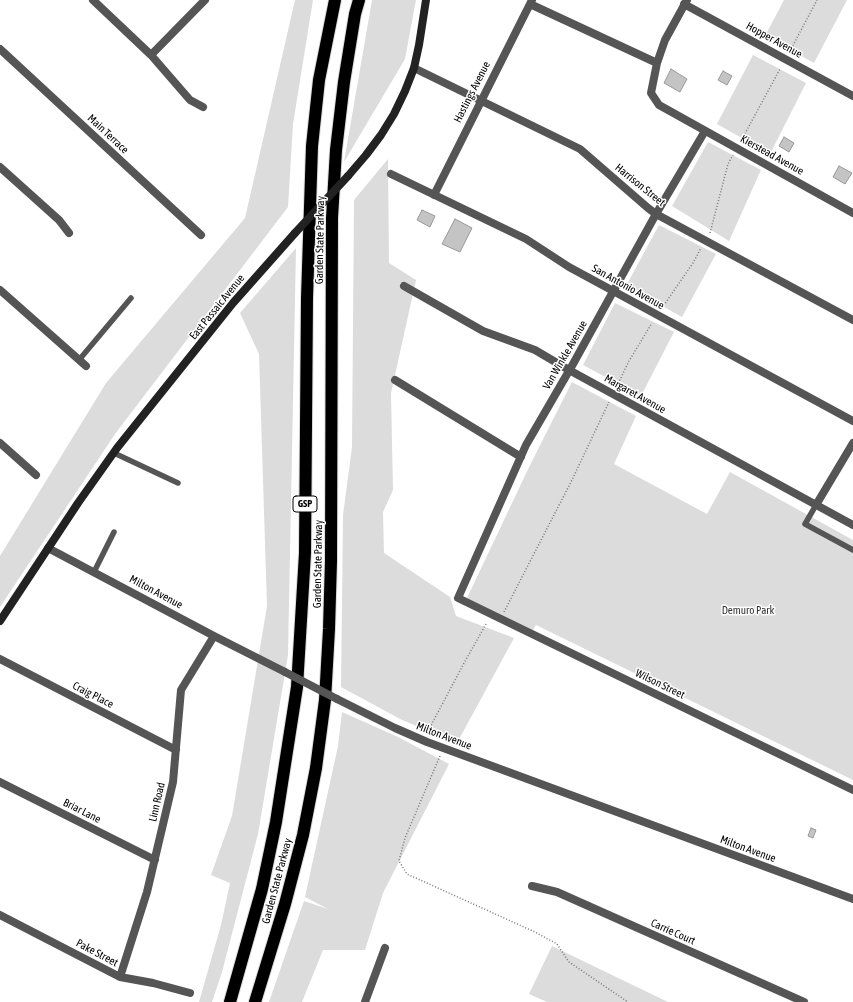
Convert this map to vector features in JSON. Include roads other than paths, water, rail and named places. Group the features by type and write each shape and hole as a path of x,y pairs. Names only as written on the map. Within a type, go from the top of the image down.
{"highway":[{"name":"Garden State Parkway","path":"230,1002 263,881 276,822 297,687 305,553 307,298 312,146 319,80 335,0"},
{"name":"Garden State Parkway","path":"255,1002 285,904 303,836 316,768 325,700 331,561 332,226 335,166 344,82 359,0"}],"main road":[{"name":"East Passaic Avenue","path":"0,621 78,503 114,453 233,303 295,232 366,156 394,114 414,68 426,0"}],"street":[{"path":"93,0 151,55 190,100 203,107"},
{"path":"151,55 205,0"},
{"path":"531,2 657,63 665,40 686,2"},
{"name":"Hastings Avenue","path":"434,195 531,2"},
{"name":"Hopper Avenue","path":"686,2 853,96"},
{"name":"Main Terrace","path":"0,49 201,235"},
{"name":"Kierstead Avenue","path":"657,63 651,93 659,105 853,212"},
{"name":"Harrison Street","path":"414,68 580,149 656,214 853,320"},
{"name":"Van Winkle Avenue","path":"458,598 526,445 614,292 656,214 706,131"},
{"path":"0,167 59,220 69,233"},
{"name":"San Antonio Avenue","path":"391,174 526,239 568,267 853,421"},
{"name":"Margaret Avenue","path":"404,286 484,331 535,350 853,525"},
{"path":"0,290 86,366"},
{"path":"394,380 521,457"},
{"path":"0,443 36,475"},
{"path":"816,505 853,443"},
{"name":"Milton Avenue","path":"48,548 214,636 337,699 426,742 853,899"},
{"name":"Wilson Street","path":"458,598 853,790"},
{"name":"Linn Road","path":"120,977 147,892 173,782 181,690 214,636"},
{"name":"Craig Place","path":"0,659 176,750"},
{"name":"Briar Lane","path":"0,782 155,860"},
{"name":"Carrie Court","path":"532,886 557,892 804,1002"},
{"name":"Pake Street","path":"0,915 120,977 153,983 190,993"},
{"path":"365,1002 385,948"}],"lane":[{"path":"79,360 131,298"},
{"path":"114,453 178,483"},
{"path":"816,505 805,524 853,550"},
{"path":"94,572 114,532"}],"park label":[{"name":"Demuro Park","path":"748,611"}]}
